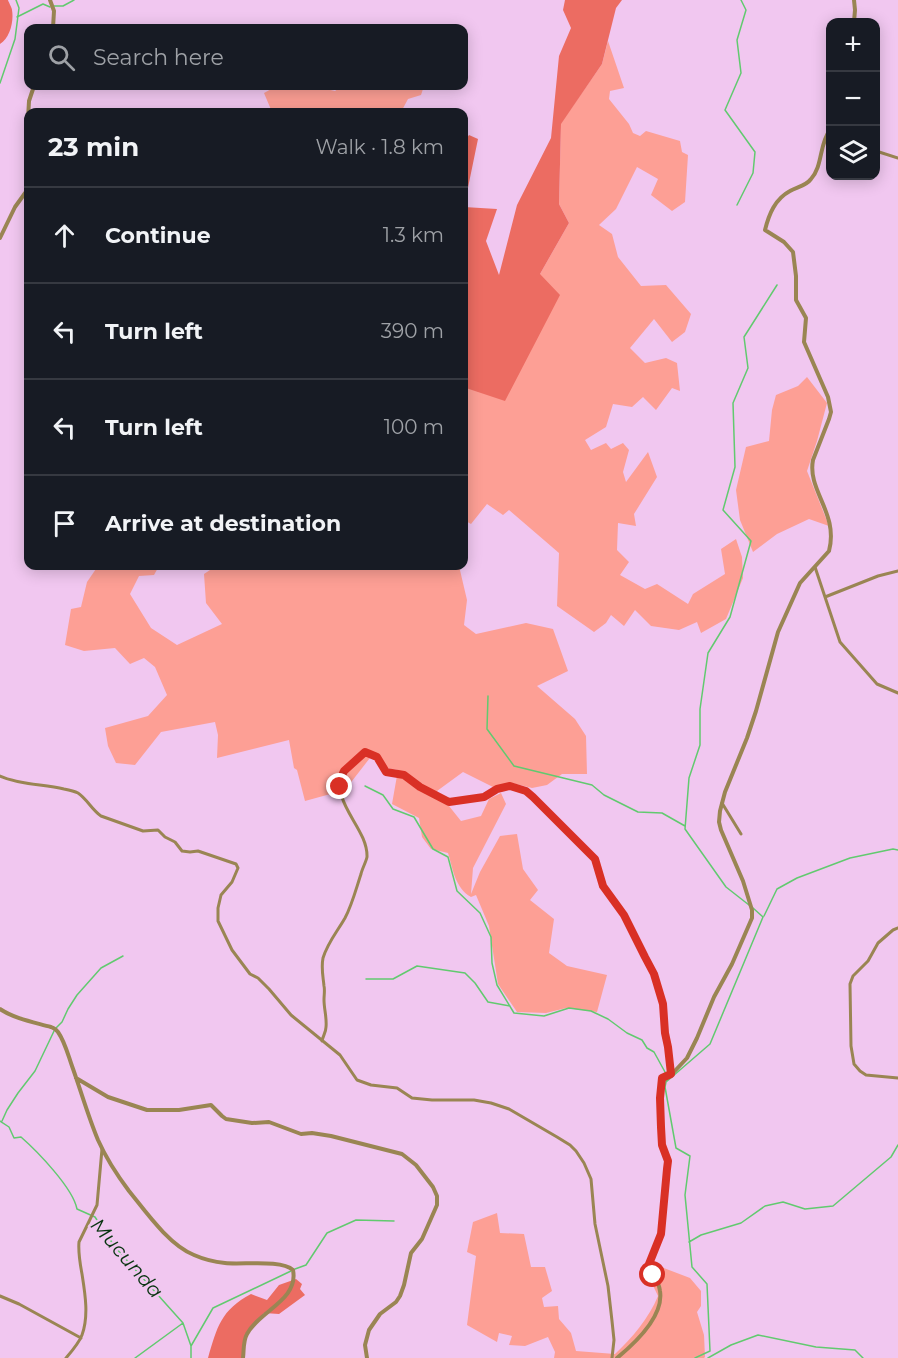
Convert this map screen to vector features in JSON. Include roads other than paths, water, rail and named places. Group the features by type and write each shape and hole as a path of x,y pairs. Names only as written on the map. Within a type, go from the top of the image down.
{"street":[{"path":"50,0 54,11 53,24"},
{"path":"854,0 854,18"},
{"path":"29,108 33,90"},
{"path":"617,1358 632,1346 657,1311 661,1292 649,1264 661,1234 668,1161 662,1145 660,1098 662,1078 687,1059 752,918 752,910 743,881 721,830 719,816 722,802 756,711 778,632 797,588 829,551 830,520 812,475 812,466 831,412 828,397 804,342 806,318 796,300 793,252 784,242 765,230 776,202 783,195 808,183 815,174 826,142"},
{"path":"880,152 898,158"},
{"path":"0,238 8,219 24,195"},
{"path":"815,567 840,642 877,684 898,693"},
{"path":"825,597 867,580 898,571"},
{"path":"322,1041 326,1028 325,987 321,968 323,959 329,942 348,911 367,858 363,841 349,815 340,787 344,771 365,752 377,757 386,772 404,775 420,787 449,802 484,797 497,789 510,786 526,791 590,853 595,859 603,886 624,915 654,974 663,1004 670,1074"},
{"path":"0,776 10,780 76,792 101,816 143,831 158,830 175,842 182,851 198,851 236,864 237,872 221,895 218,908 218,921 232,950 250,974 258,978 291,1015 336,1050 360,1082 397,1088 412,1098 484,1101 509,1109 576,1150 591,1179 595,1224 608,1286 614,1340 612,1358"},
{"path":"722,802 741,834"},
{"path":"898,928 878,943 868,961 853,976 850,984 851,1046 854,1064 866,1075 898,1078"},
{"path":"0,1009 19,1019 55,1029 62,1041 102,1147 130,1192 167,1236 187,1252 196,1256 223,1263 269,1263 289,1266 293,1270 294,1280 285,1297 257,1321 246,1336 243,1358"},
{"path":"76,1078 108,1097 147,1110 179,1110 211,1105 226,1119 252,1123 269,1122 301,1134 312,1133 339,1137 395,1152 410,1159 436,1192 437,1205 422,1239 409,1256 409,1267 400,1296 380,1314 369,1330 365,1345 367,1358"},
{"path":"66,1358 81,1338 86,1313 78,1248 97,1205 102,1147"},
{"path":"0,1296 12,1300 81,1338"}],"waterway":[{"name":"Mucunda","path":"0,83 15,39 19,8 16,0"},
{"path":"54,6 63,6 74,0"},
{"path":"737,205 753,173 755,152 725,110 741,73 737,40 746,10 741,0"},
{"path":"17,17 43,4 50,7"},
{"path":"749,905 726,887 685,829 689,778 700,745 700,709 708,653 730,617 751,541 723,510 735,467 733,403 748,368 744,337 777,285"},
{"path":"488,696 487,729 514,766 592,785 604,795 638,812 662,813 685,826"},
{"path":"365,786 383,795 393,809 414,817 433,849 448,857 457,891 480,913 491,937 492,963 497,985 514,1013 544,1016 569,1008 591,1011 642,1040 647,1048 654,1052 665,1072 666,1081"},
{"path":"764,916 777,889 797,878 850,858 893,849 898,850"},
{"path":"695,1358 710,1351 707,1284 692,1267 685,1195 690,1156 676,1148 665,1087 666,1082 710,1044 763,917 753,908"},
{"path":"2,1121 18,1093 35,1071 55,1029 62,1022 77,995 101,968 123,956"},
{"path":"366,979 393,979 417,966 465,973 488,1002 510,1006"},
{"name":"Mucunda","path":"0,1121 9,1127 14,1138 21,1137 45,1160 69,1191 77,1209 95,1217 115,1247 183,1323 191,1346 191,1358"},
{"path":"689,1242 701,1235 741,1223 765,1206 783,1202 805,1209 833,1206 891,1157 898,1145"},
{"path":"295,1269 306,1265 327,1233 356,1220 394,1221"},
{"path":"191,1346 213,1308 291,1271"},
{"path":"135,1358 183,1323"},
{"path":"708,1358 731,1345 758,1335 816,1347 855,1350 863,1358"}]}
